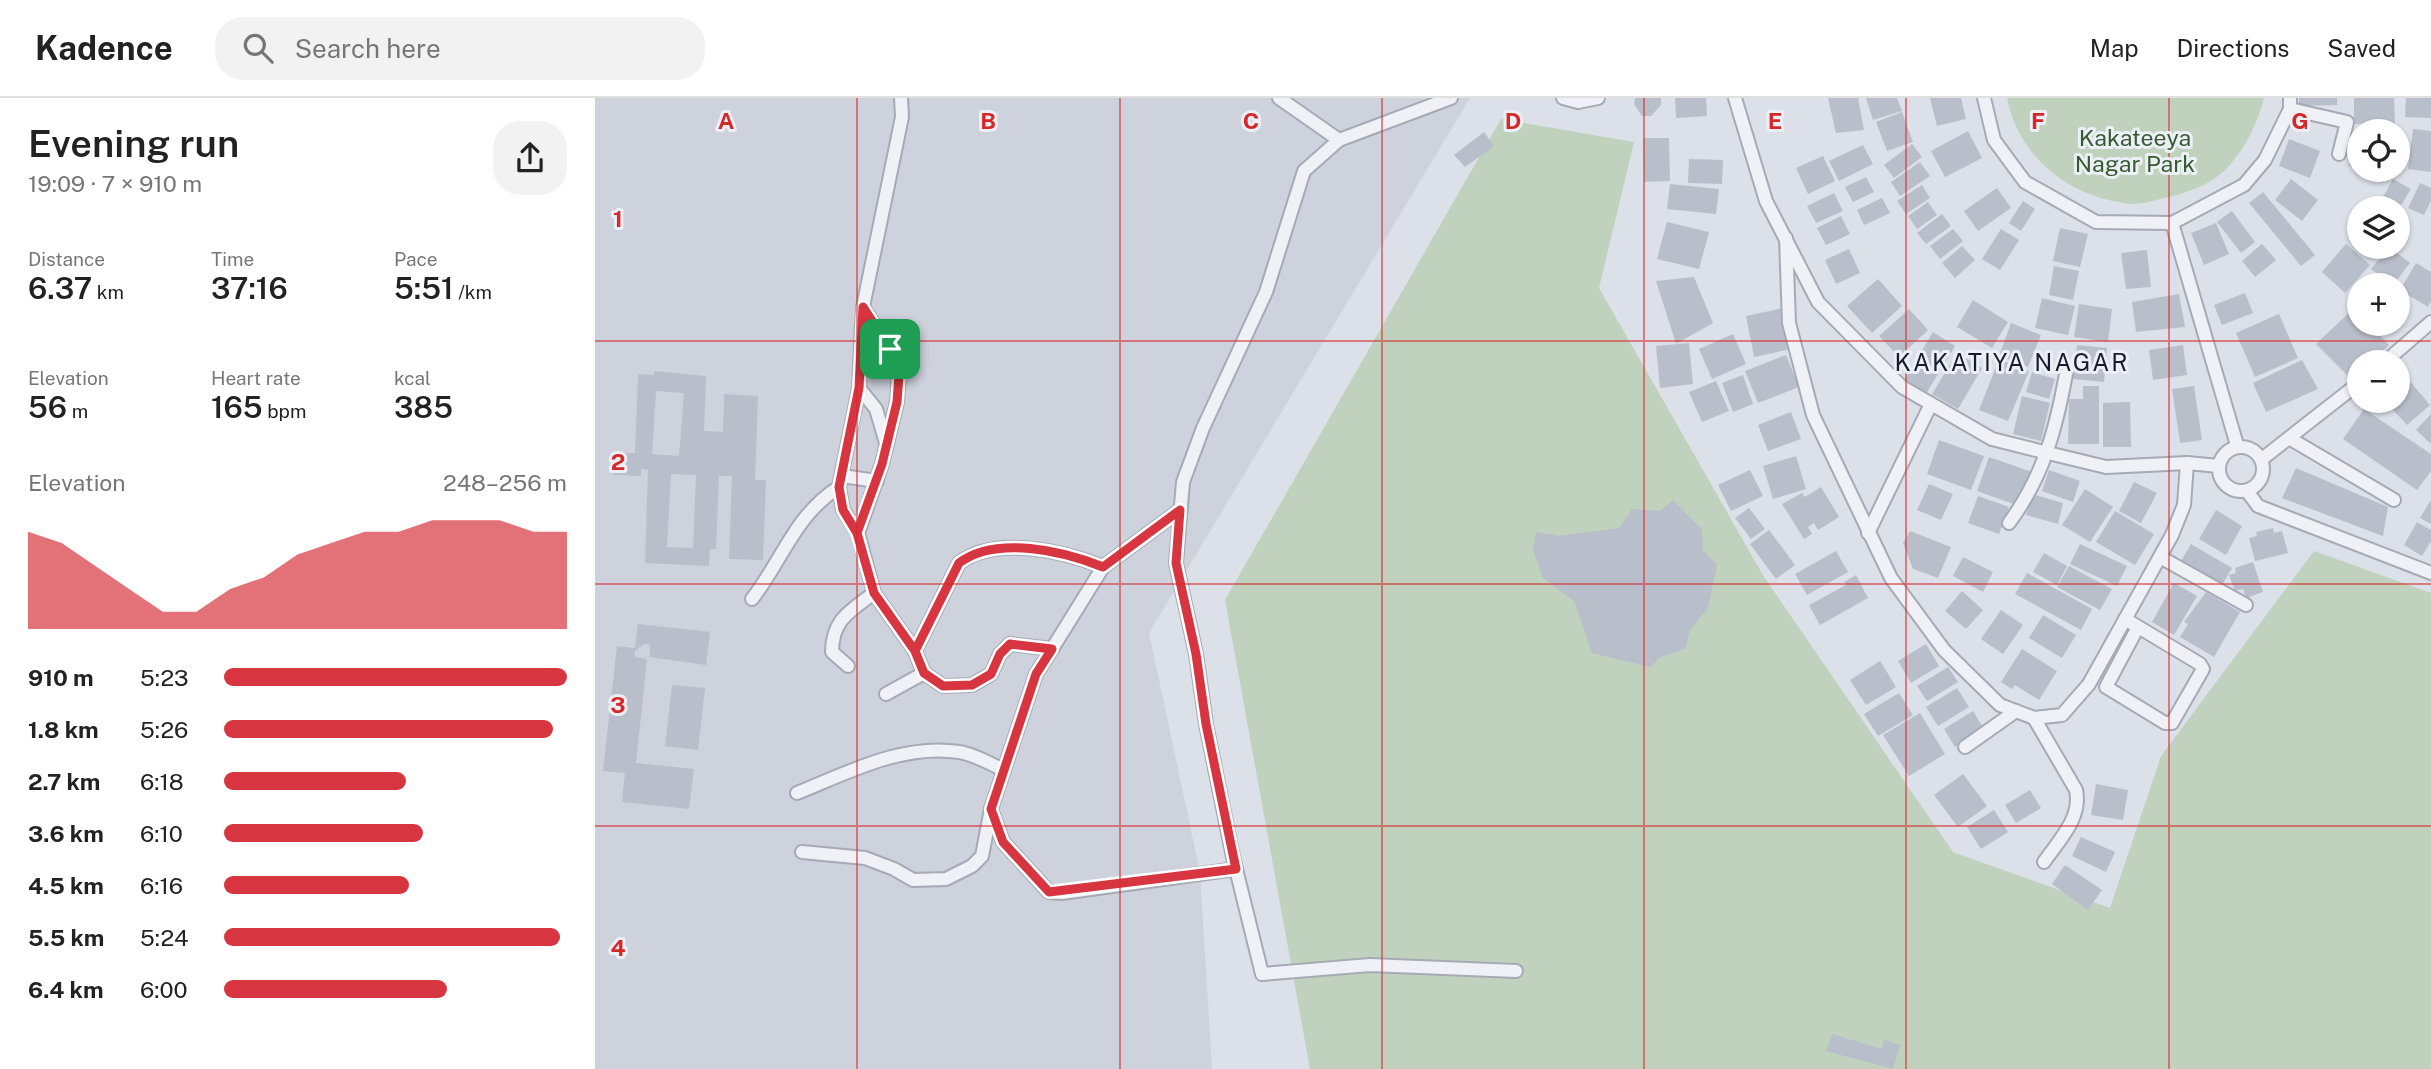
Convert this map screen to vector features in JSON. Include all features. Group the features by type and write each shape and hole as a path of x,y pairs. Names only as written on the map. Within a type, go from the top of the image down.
{"street":[{"path":"901,98 902,117 863,307 859,388 841,481 843,510 857,533 874,593 915,651 924,673 943,686 972,685 991,674 1000,654 1010,644 1052,649"},
{"path":"1279,98 1339,140"},
{"path":"1451,98 1339,140 1304,171 1266,292 1203,428 1182,482 1176,563 1196,654 1206,724 1236,869 1262,974 1370,965 1516,971"},
{"path":"1563,98 1578,102 1598,98"},
{"path":"1735,98 1766,201 1818,302 1902,387 1992,439 2048,453 2106,467 2187,463 2219,466"},
{"path":"1984,98 1994,140 2025,182 2096,222 2172,223 2244,185 2265,160 2290,104 2347,122 2339,154"},
{"path":"2172,223 2237,446"},
{"path":"1786,238 1789,323 1813,415 1891,578 1944,650 2000,705 2034,718 2062,715 2088,684 2160,557 2184,505 2187,463"},
{"path":"857,533 887,446 899,375 890,349 863,307"},
{"path":"2399,350 2431,322"},
{"path":"2009,523 2028,498 2048,453 2066,374"},
{"path":"859,388 876,409 887,446"},
{"path":"2262,459 2248,446 2237,446 2224,455 2219,466 2227,486 2247,491 2256,487 2261,478 2262,459 2347,392"},
{"path":"1868,533 1931,404"},
{"path":"2289,438 2393,500"},
{"path":"752,599 799,521 823,497 841,481 877,481"},
{"path":"2247,491 2258,506 2431,573"},
{"path":"802,852 865,858 913,880 946,879 972,866 982,856 991,809 1036,674 1103,567 1180,510"},
{"path":"915,651 959,563 969,556 985,551 1049,550 1070,553 1103,567"},
{"path":"2160,557 2246,605"},
{"path":"848,666 832,652 832,635 845,615 874,593"},
{"path":"2125,619 2200,664 2203,669 2172,723 2165,723 2106,687 2138,627"},
{"path":"885,694 924,673"},
{"path":"1965,747 2016,711"},
{"path":"2034,718 2076,790 2078,803 2075,816 2044,862"},
{"path":"797,793 885,758 934,751 961,752 1005,770"},
{"path":"991,809 1003,842 1049,892 1236,869"}],"shaded area":[{"path":"595,98 1470,98 1149,633 1200,872 1212,1069 595,1069"}],"green space":[{"name":"Kakateeya Nagar Park","path":"2007,98 2264,98 2245,144 2221,174 2190,191 2133,204 2089,194 2052,172 2023,140 2013,120"},
{"path":"1501,119 1634,142 1599,288 1764,577 1953,852 2110,908 2161,756 2314,551 2431,593 2431,1069 1310,1069 1225,600"}],"building":[{"path":"1635,98 1661,98 1661,105 1651,116 1642,116 1634,104"},
{"path":"1675,98 1706,98 1707,116 1676,118"},
{"path":"1828,98 1858,98 1864,130 1836,133"},
{"path":"1866,98 1897,98 1902,111 1873,120"},
{"path":"1930,98 1961,98 1966,119 1937,126"},
{"path":"2299,98 2337,98 2337,105 2299,106"},
{"path":"2354,98 2394,98 2395,119 2354,119"},
{"path":"2406,98 2431,98 2431,118 2405,117"},
{"path":"1902,112 1913,142 1887,151 1876,122"},
{"path":"2413,129 2431,131 2431,172 2410,169"},
{"path":"1968,131 1982,158 1945,177 1931,151"},
{"path":"1484,132 1494,146 1465,167 1454,155"},
{"path":"1643,138 1669,138 1670,181 1644,182"},
{"path":"2289,139 2320,151 2310,178 2279,166"},
{"path":"1912,144 1922,157 1894,178 1884,165"},
{"path":"1863,145 1873,164 1839,181 1829,161"},
{"path":"1823,156 1835,181 1808,194 1796,168"},
{"path":"1689,159 1723,160 1722,184 1688,183"},
{"path":"1920,162 1930,176 1900,196 1891,182"},
{"path":"1866,177 1874,192 1853,202 1845,187"},
{"path":"2291,179 2318,200 2302,221 2275,200"},
{"path":"2391,182 2398,182 2411,189 2407,196 2384,196"},
{"path":"2420,183 2431,188 2431,201 2424,215 2410,209"},
{"path":"1670,184 1719,189 1716,214 1667,209"},
{"path":"1922,185 1930,198 1906,214 1897,201"},
{"path":"1997,188 2011,208 1978,231 1964,211"},
{"path":"2263,192 2315,255 2301,266 2249,203"},
{"path":"1834,193 1843,211 1816,223 1807,206"},
{"path":"1882,198 1890,213 1864,225 1857,210"},
{"path":"2023,201 2035,209 2021,231 2009,223"},
{"path":"1928,202 1937,215 1917,229 1908,216"},
{"path":"2232,211 2255,242 2241,253 2217,222"},
{"path":"1942,214 1951,226 1926,244 1917,233"},
{"path":"1841,216 1850,234 1826,245 1817,228"},
{"path":"1667,222 1709,232 1699,269 1657,259"},
{"path":"2216,223 2229,254 2204,265 2191,233"},
{"path":"2060,228 2088,234 2080,267 2053,261"},
{"path":"1953,229 1963,241 1940,259 1930,246"},
{"path":"2001,229 2019,240 2000,270 1982,259"},
{"path":"2262,244 2276,260 2255,277 2242,261"},
{"path":"2346,244 2347,259 2363,259 2370,265 2363,273 2347,273 2345,293 2322,272"},
{"path":"1962,246 1975,260 1955,278 1942,263"},
{"path":"1849,249 1860,273 1836,284 1825,260"},
{"path":"2147,250 2151,287 2126,289 2121,253"},
{"path":"2379,259 2405,259 2410,263 2402,273 2376,273 2371,269"},
{"path":"2416,263 2431,272 2431,301 2428,307 2410,296 2410,273"},
{"path":"2054,266 2079,271 2073,300 2049,295"},
{"path":"1694,277 1713,323 1676,344 1656,281"},
{"path":"1878,279 1902,306 1872,333 1847,306"},
{"path":"2245,293 2253,313 2222,325 2214,305"},
{"path":"2179,294 2185,327 2136,332 2132,302"},
{"path":"2042,298 2075,306 2068,335 2035,328"},
{"path":"1973,300 2008,322 1992,348 1957,327"},
{"path":"2079,304 2112,309 2108,342 2074,337"},
{"path":"1783,308 1791,349 1754,357 1746,316"},
{"path":"1909,309 1928,330 1899,357 1879,336"},
{"path":"2279,314 2298,358 2255,377 2236,333"},
{"path":"2347,315 2347,336 2380,336 2389,345 2384,350 2347,350 2347,375 2316,344"},
{"path":"2011,323 2041,335 2028,367 1999,356"},
{"path":"1933,332 1955,346 1926,394 1904,380"},
{"path":"1733,334 1746,364 1712,379 1699,349"},
{"path":"1689,343 1693,384 1660,388 1656,346"},
{"path":"2077,345 2107,348 2104,382 2073,379"},
{"path":"2183,345 2187,375 2153,380 2149,350"},
{"path":"1957,353 1982,368 1958,409 1932,394"},
{"path":"1786,355 1799,387 1758,403 1745,371"},
{"path":"1999,359 2029,371 2008,421 1979,410"},
{"path":"2302,360 2318,389 2266,412 2253,383"},
{"path":"654,371 706,376 704,431 723,432 724,394 758,396 755,480 766,480 763,560 729,559 732,476 719,476 716,549 710,549 709,566 645,563 648,470 641,469 641,476 613,475 614,453 635,453 638,374 654,375","holes":["656,391 684,393 679,456 652,454","671,474 696,475 693,548 667,547"]},
{"path":"2032,372 2055,379 2049,399 2026,392"},
{"path":"1743,375 1753,404 1733,412 1722,383"},
{"path":"1716,381 1729,411 1702,422 1689,392"},
{"path":"2410,382 2430,405 2407,425 2396,413 2410,413"},
{"path":"2083,386 2099,386 2099,444 2068,444 2069,399 2083,399"},
{"path":"2194,386 2202,440 2180,443 2172,389"},
{"path":"2022,396 2050,403 2041,441 2013,434"},
{"path":"2130,402 2131,447 2103,447 2103,403"},
{"path":"1791,412 1801,439 1768,451 1758,425"},
{"path":"2361,413 2370,413 2431,454 2431,471 2417,490 2343,439"},
{"path":"2431,414 2431,444 2416,430"},
{"path":"1939,440 1984,456 1971,490 1927,474"},
{"path":"1796,456 1806,489 1773,499 1763,466"},
{"path":"1989,457 2032,472 2019,506 1977,491"},
{"path":"2296,468 2388,507 2383,536 2282,498"},
{"path":"1750,470 1763,496 1731,511 1718,485"},
{"path":"2049,470 2080,481 2073,502 2042,491"},
{"path":"2134,482 2157,493 2141,523 2119,511"},
{"path":"1929,484 1953,494 1941,520 1917,510"},
{"path":"1821,487 1839,517 1818,530 1814,523 1808,527 1812,534 1804,539 1782,504 1802,493 1805,497"},
{"path":"2085,489 2113,507 2090,542 2062,525"},
{"path":"2032,494 2063,503 2058,524 2026,515"},
{"path":"1978,496 2009,507 1999,534 1968,523"},
{"path":"1673,500 1702,530 1703,550 1717,565 1708,608 1690,630 1685,649 1661,657 1650,667 1592,653 1574,601 1543,578 1533,550 1536,532 1559,536 1619,528 1632,509 1660,511"},
{"path":"2431,500 2431,524 2420,518"},
{"path":"1749,508 1765,529 1751,539 1735,518"},
{"path":"2216,510 2242,526 2226,555 2199,539"},
{"path":"2115,511 2154,534 2135,565 2096,542"},
{"path":"2417,522 2431,530 2431,541 2422,556 2404,545"},
{"path":"2273,528 2274,533 2282,531 2288,553 2255,561 2249,538 2257,536 2256,532"},
{"path":"1769,530 1795,565 1776,579 1750,544"},
{"path":"1910,531 1951,547 1938,578 1913,569 1903,543"},
{"path":"2080,544 2127,566 2117,586 2070,564"},
{"path":"2191,544 2232,568 2222,585 2181,561"},
{"path":"1836,551 1848,572 1807,595 1795,574"},
{"path":"2044,553 2067,566 2057,585 2033,572"},
{"path":"1963,557 1993,572 1983,592 1953,576"},
{"path":"2253,562 2263,592 2246,598 2243,589 2235,591 2229,575 2236,573 2235,568"},
{"path":"2069,566 2112,589 2100,610 2057,587"},
{"path":"2027,573 2092,609 2081,630 2015,594"},
{"path":"1856,575 1868,598 1820,625 1809,605 1846,585 1844,582"},
{"path":"2174,583 2197,596 2174,635 2152,622"},
{"path":"1962,591 1983,610 1966,629 1945,611"},
{"path":"2206,592 2240,612 2214,657 2180,637 2188,624 2184,622"},
{"path":"2001,610 2023,625 2003,654 1981,639"},
{"path":"2043,615 2076,635 2062,658 2029,638"},
{"path":"638,624 710,632 706,665 650,657 650,645 644,644 635,651 635,657 647,659 636,763 694,769 689,809 622,802 625,773 603,771 617,646 635,648"},
{"path":"1926,644 1939,666 1911,683 1898,661"},
{"path":"2022,649 2057,671 2039,700 2015,685 2012,689 2001,682"},
{"path":"1880,661 1896,687 1866,705 1850,680"},
{"path":"1948,667 1958,682 1927,701 1917,686"},
{"path":"672,685 705,688 698,750 665,746"},
{"path":"1957,688 1969,707 1938,726 1926,707"},
{"path":"1899,693 1913,715 1878,736 1864,714"},
{"path":"1973,711 1984,729 1955,747 1944,729"},
{"path":"1920,713 1945,754 1909,776 1883,735"},
{"path":"1963,774 1987,806 1958,827 1934,795"},
{"path":"2096,784 2128,790 2123,820 2091,815"},
{"path":"2030,790 2041,808 2016,823 2005,805"},
{"path":"1994,810 2008,832 1981,849 1967,827"},
{"path":"2081,837 2115,852 2106,872 2072,856"},
{"path":"2065,865 2102,890 2088,910 2052,884"},
{"path":"1832,1034 1882,1049 1884,1040 1900,1045 1893,1069 1826,1051"}],"district":[{"name":"KAKATIYA NAGAR","path":"2012,362"}],"route":[{"path":"890,349 863,307 859,388 839,487 843,510 857,533 874,593 915,651 959,563 969,556 985,551 1049,550 1070,553 1103,567 1180,510 1176,563 1196,654 1206,724 1236,869 1049,892 1003,842 991,809 1036,674 1052,649 1010,644 1000,654 991,674 972,685 943,686 924,673 915,651 874,593 857,533 867,513 882,464 897,402 899,375 890,349"}]}
